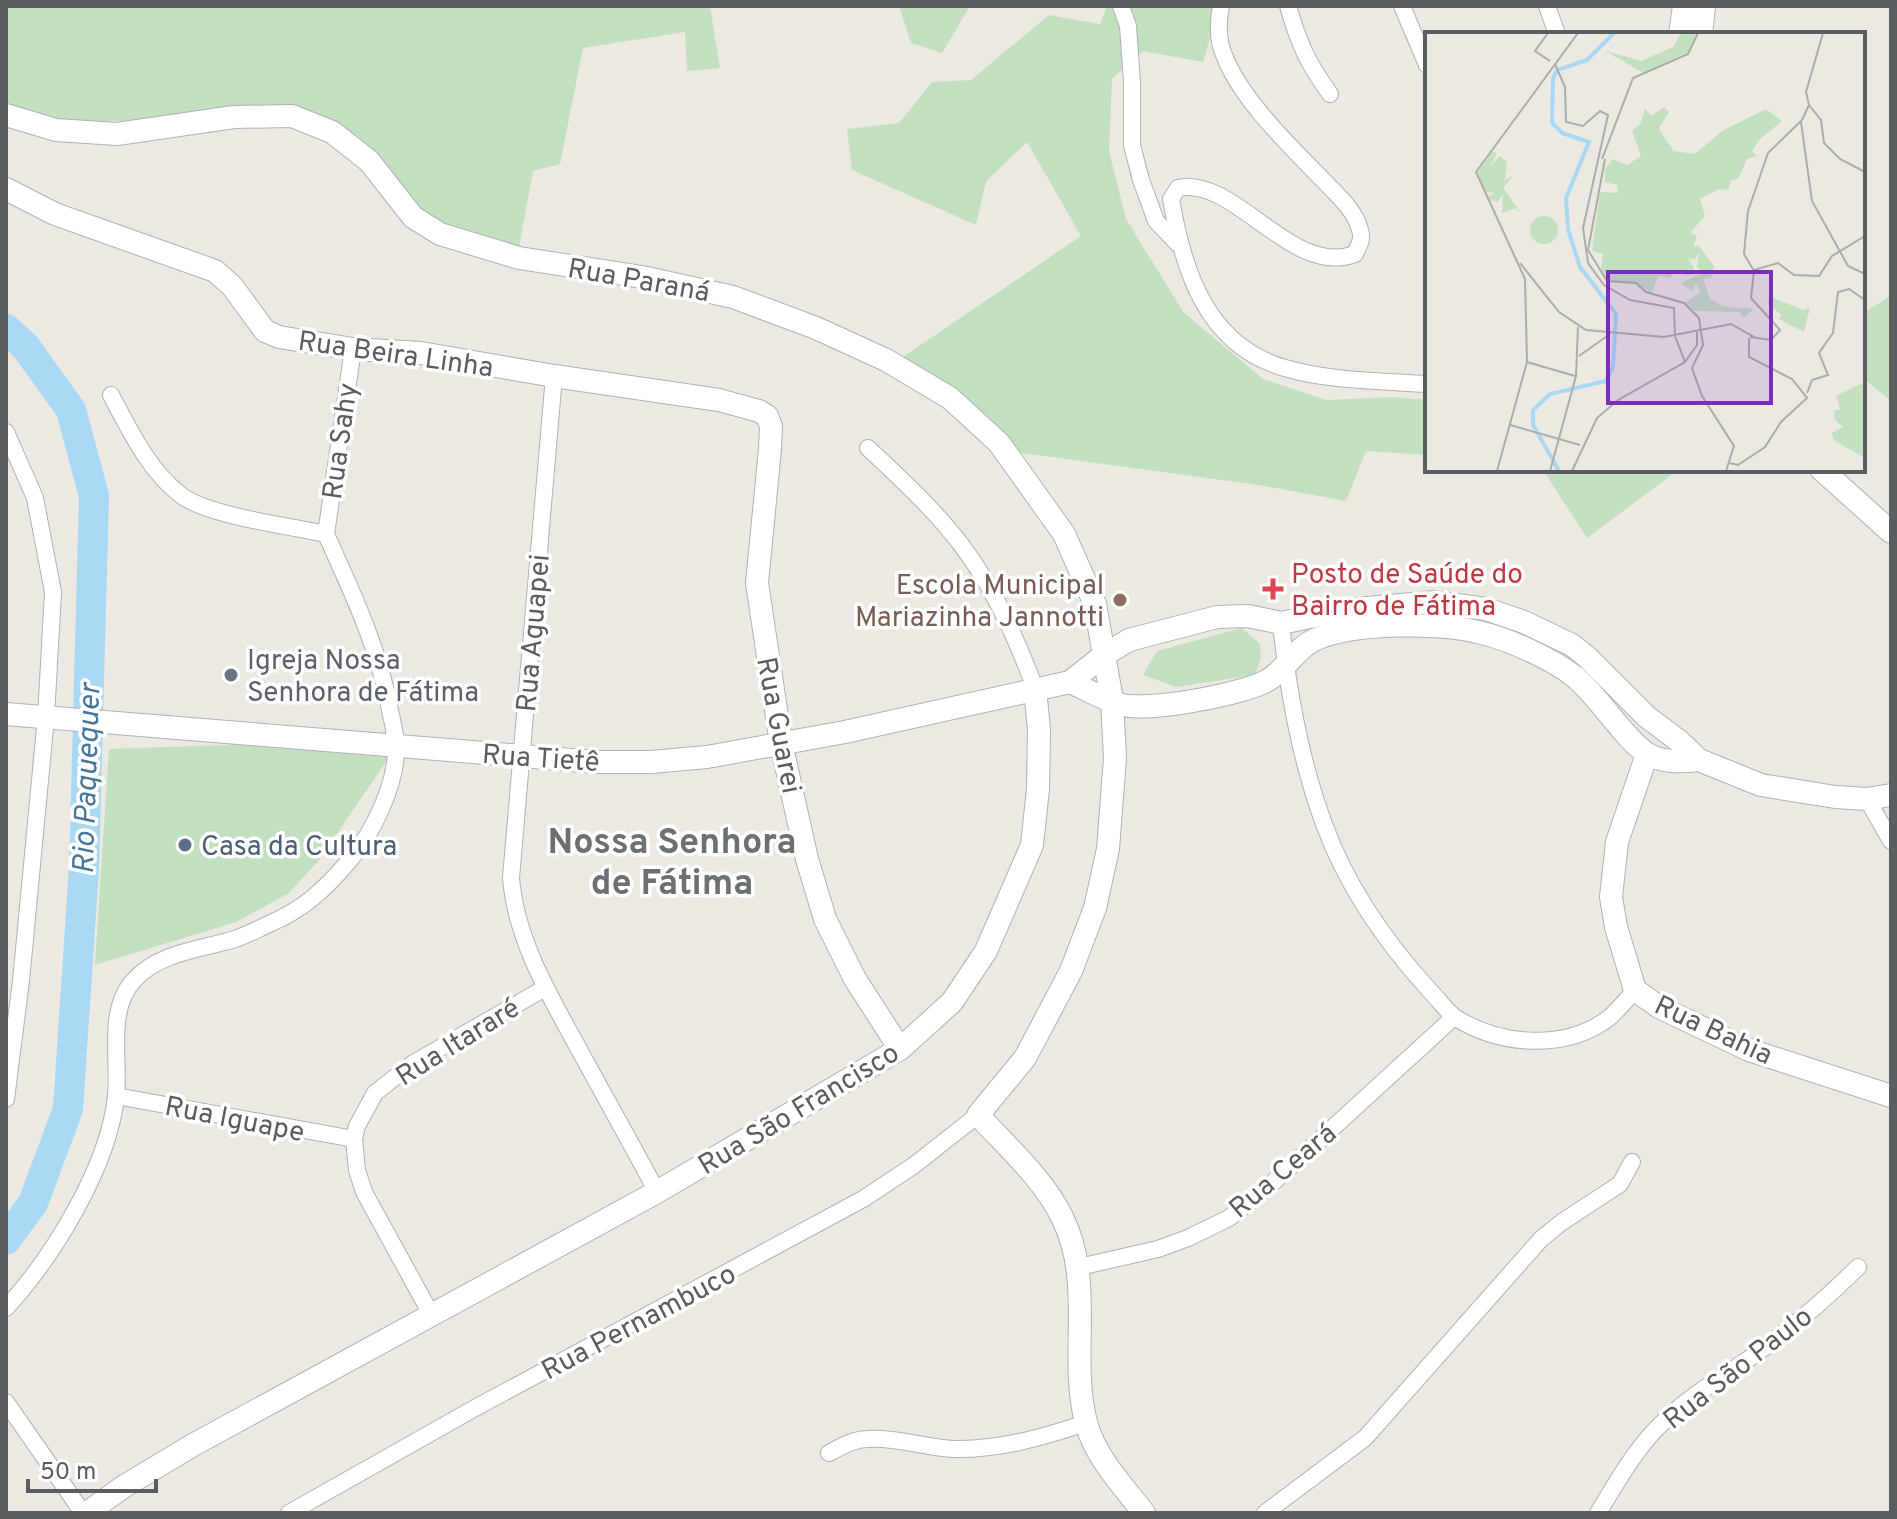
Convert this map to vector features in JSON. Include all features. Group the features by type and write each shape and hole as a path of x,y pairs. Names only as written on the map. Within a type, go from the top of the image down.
{"street":[{"path":"1121,6 1128,26 1132,145 1156,221 1178,244"},
{"path":"1221,6 1218,32 1222,52 1232,73 1275,130 1351,209 1360,230 1361,242 1355,254 1343,258 1308,253 1213,192 1193,184 1178,188 1171,199 1178,244 1186,270 1207,309 1223,330 1256,355 1282,368 1305,373 1425,384"},
{"path":"1288,6 1308,64 1330,94"},
{"path":"1402,6 1425,60"},
{"path":"1547,6 1556,32"},
{"path":"1680,32 1684,6"},
{"path":"1701,32 1704,6"},
{"name":"Rua Paraná","path":"6,115 56,130 117,134 234,117 292,116 332,132 345,141 369,161 413,217 440,234 519,258 642,277 733,297 816,328 886,360 950,398 999,443 1064,534 1095,604 1112,700 1115,758 1108,849 1095,908 1071,971 1025,1058 978,1115"},
{"name":"Rua Beira Linha","path":"6,189 55,214 215,271 232,286 265,331 279,337 353,349 421,353 719,400 759,411 767,416 771,426"},
{"name":"Rua Sahy","path":"326,534 353,349"},
{"name":"Rua Aguapei","path":"554,376 511,878 513,899 517,919 545,988 657,1192"},
{"path":"6,1308 67,1228 104,1144 116,1096 116,1035 122,1001 135,978 167,958 239,938 287,916 319,894 357,852 382,809 396,747 377,651 326,534 209,509 185,498 148,459 111,395"},
{"name":"Rua Guarei","path":"771,426 757,583 781,743 807,859 825,919 855,979 900,1049"},
{"path":"6,432 14,464 35,498 53,592 47,718 14,981 6,1099"},
{"name":"Rua São Francisco","path":"85,1513 193,1445 657,1192 900,1049 952,1002 986,951 1032,845 1039,730 1035,688 1012,629 963,546 914,490 868,448"},
{"path":"1824,472 1891,532"},
{"path":"1070,682 1133,707 1173,705 1267,681 1303,646 1328,634 1345,620 1435,602 1486,609 1524,622 1572,645 1647,717 1699,760 1761,785 1808,794 1867,799 1891,795"},
{"path":"1480,632 1486,609"},
{"name":"Rua Tietê","path":"6,714 124,721 596,762 651,762 707,757 845,732 1070,682 1129,640 1217,617 1248,616 1281,623"},
{"path":"1635,990 1611,1016 1591,1029 1561,1039 1528,1042 1492,1035 1454,1017 1409,968 1369,916 1325,828 1302,758 1285,665 1281,623 1345,620 1439,626 1480,632 1508,641 1574,676 1647,754 1670,761 1699,760"},
{"path":"1574,676 1587,657"},
{"path":"1629,735 1647,717"},
{"path":"6,733 47,718"},
{"name":"Rua Bahia","path":"1647,754 1617,842 1611,897 1635,990 1659,1007 1749,1050 1891,1096"},
{"path":"1867,799 1891,841"},
{"name":"Rua Itararé","path":"354,1139 365,1109 375,1093 412,1064 545,988"},
{"name":"Rua Ceará","path":"1079,1267 1158,1249 1229,1218 1268,1187 1454,1017"},
{"name":"Rua Iguape","path":"116,1096 354,1139"},
{"path":"978,1115 1043,1185 1064,1220 1079,1267 1080,1355 1086,1423 1094,1445 1144,1513"},
{"name":"Rua Pernambuco","path":"289,1513 475,1408 863,1199 901,1175 978,1115"},
{"path":"354,1139 357,1170 364,1192 432,1316"},
{"path":"1265,1513 1365,1438 1541,1239 1620,1184 1632,1162"},
{"name":"Rua São Paulo","path":"1598,1513 1631,1459 1663,1421 1814,1308 1858,1267"},
{"path":"6,1402 85,1513"},
{"path":"829,1453 849,1443 870,1438 955,1449 999,1447 1086,1423"}],"green space":[{"path":"6,6 710,6 720,68 687,71 685,32 583,48 560,164 533,171 519,247 441,228 327,137 286,120 61,121 6,106"},
{"path":"899,6 970,6 942,53 911,43"},
{"path":"1107,6 1220,6 1203,62 1143,51 1112,79 1109,151 1126,219 1184,313 1263,379 1326,400 1393,397 1425,400 1425,455 1366,451 1346,501 1259,485 1014,452 897,361 1081,236 1027,142 986,181 976,225 852,170 847,129 899,123 932,82 971,80 1049,15 1100,24"},
{"path":"1891,296 1891,401 1865,380 1865,312"},
{"path":"1544,472 1675,472 1587,538"},
{"path":"1242,628 1260,644 1261,658 1255,675 1176,687 1143,675 1157,651"},
{"path":"348,741 396,747 319,860 289,893 236,922 95,965 109,749"}],"waterway":[{"name":"Rio Paquequer","path":"6,329 25,346 71,410 94,496 84,868 68,1109 33,1203 6,1240"}],"place":[{"name":"Posto de Saúde do Bairro de Fátima","path":"1273,589"},
{"name":"Escola Municipal Mariazinha Jannotti","path":"1120,600"},
{"name":"Igreja Nossa Senhora de Fátima","path":"231,675"},
{"name":"Casa da Cultura","path":"185,845"}],"district":[{"name":"Nossa Senhora de Fátima","path":"672,860"}]}
